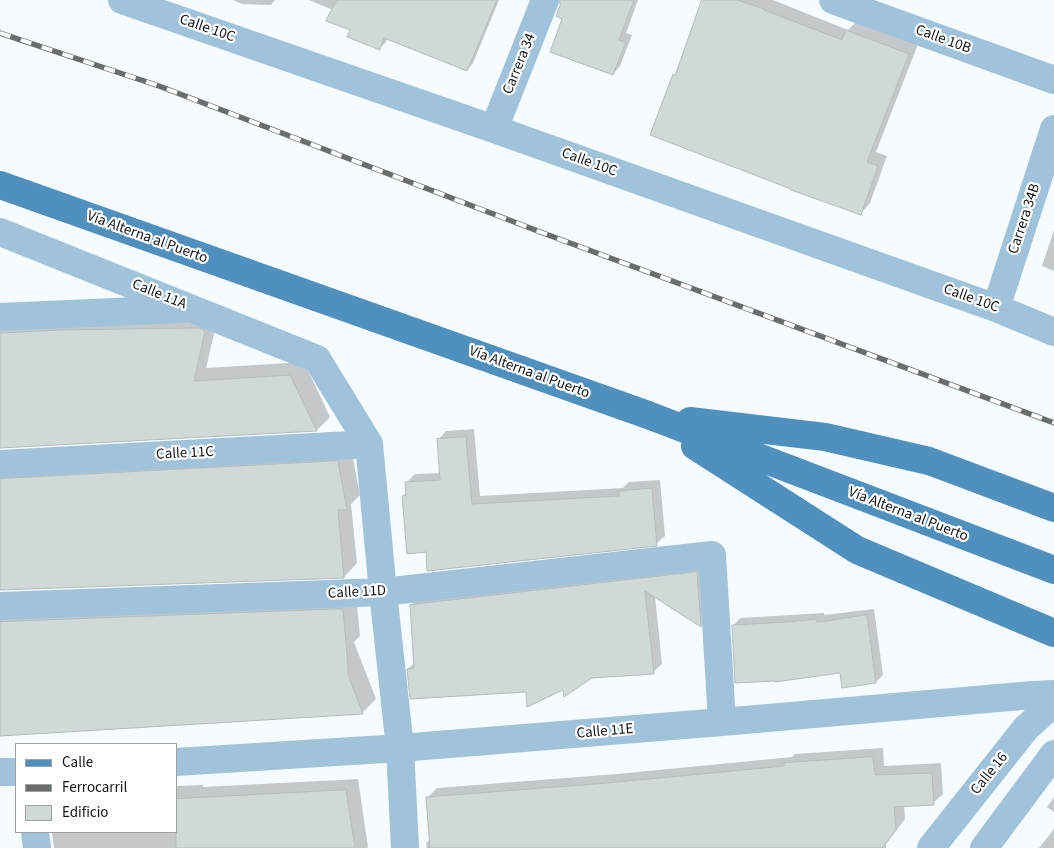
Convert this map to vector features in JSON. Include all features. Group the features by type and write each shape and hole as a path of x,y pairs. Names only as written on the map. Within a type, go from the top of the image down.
{"main road":[{"name":"Vía Alterna al Puerto","path":"0,185 648,415 1054,570"},
{"path":"648,415 825,437 929,461 1054,508"},
{"path":"648,415 857,550 1054,633"}],"street":[{"name":"Calle 10C","path":"122,0 494,129 996,308 1054,332"},
{"name":"Carrera 34","path":"494,129 545,0"},
{"name":"Calle 10B","path":"833,0 1054,80"},
{"name":"Carrera 34B","path":"996,308 1054,130"},
{"name":"Calle 11A","path":"0,232 317,360 370,444"},
{"path":"0,317 192,309"},
{"path":"370,444 383,592 400,748 405,848"},
{"name":"Calle 11C","path":"0,464 370,444"},
{"name":"Calle 11D","path":"0,606 383,592 712,555 722,722"},
{"name":"Calle 11E","path":"178,762 400,748 1047,697"},
{"name":"Calle 16","path":"931,848 1026,728 1047,697"},
{"path":"984,848 1054,754"},
{"path":"0,772 15,772"},
{"path":"35,833 37,848"}],"building":[{"path":"337,0 497,0 467,71 384,38 380,50 347,37 350,30 326,21"},
{"path":"560,0 634,0 619,40 626,42 613,75 550,52 562,19 556,16"},
{"path":"702,0 737,0 842,40 846,30 909,54 867,162 878,166 861,215 650,135 673,74 675,75"},
{"path":"199,328 205,331 194,381 290,375 317,431 0,448 0,333"},
{"path":"466,437 472,504 619,496 619,491 652,488 657,546 427,571 426,552 407,554 402,496 406,495 405,482 440,480 437,439"},
{"path":"338,461 347,510 338,510 344,578 0,590 0,479"},
{"path":"697,572 701,627 645,591 654,674 592,678 564,697 563,690 527,707 526,692 410,699 407,669 414,668 410,605"},
{"path":"343,609 349,677 363,714 0,736 0,622"},
{"path":"867,615 876,683 842,688 840,673 775,682 735,683 732,625 817,619 817,622"},
{"path":"873,757 875,775 932,773 934,805 894,807 896,830 882,848 430,848 426,797 607,783 784,766 784,763"},
{"path":"346,790 355,848 176,848 178,799"}],"railway":[{"path":"0,33 159,86 543,233 1054,423"}]}
